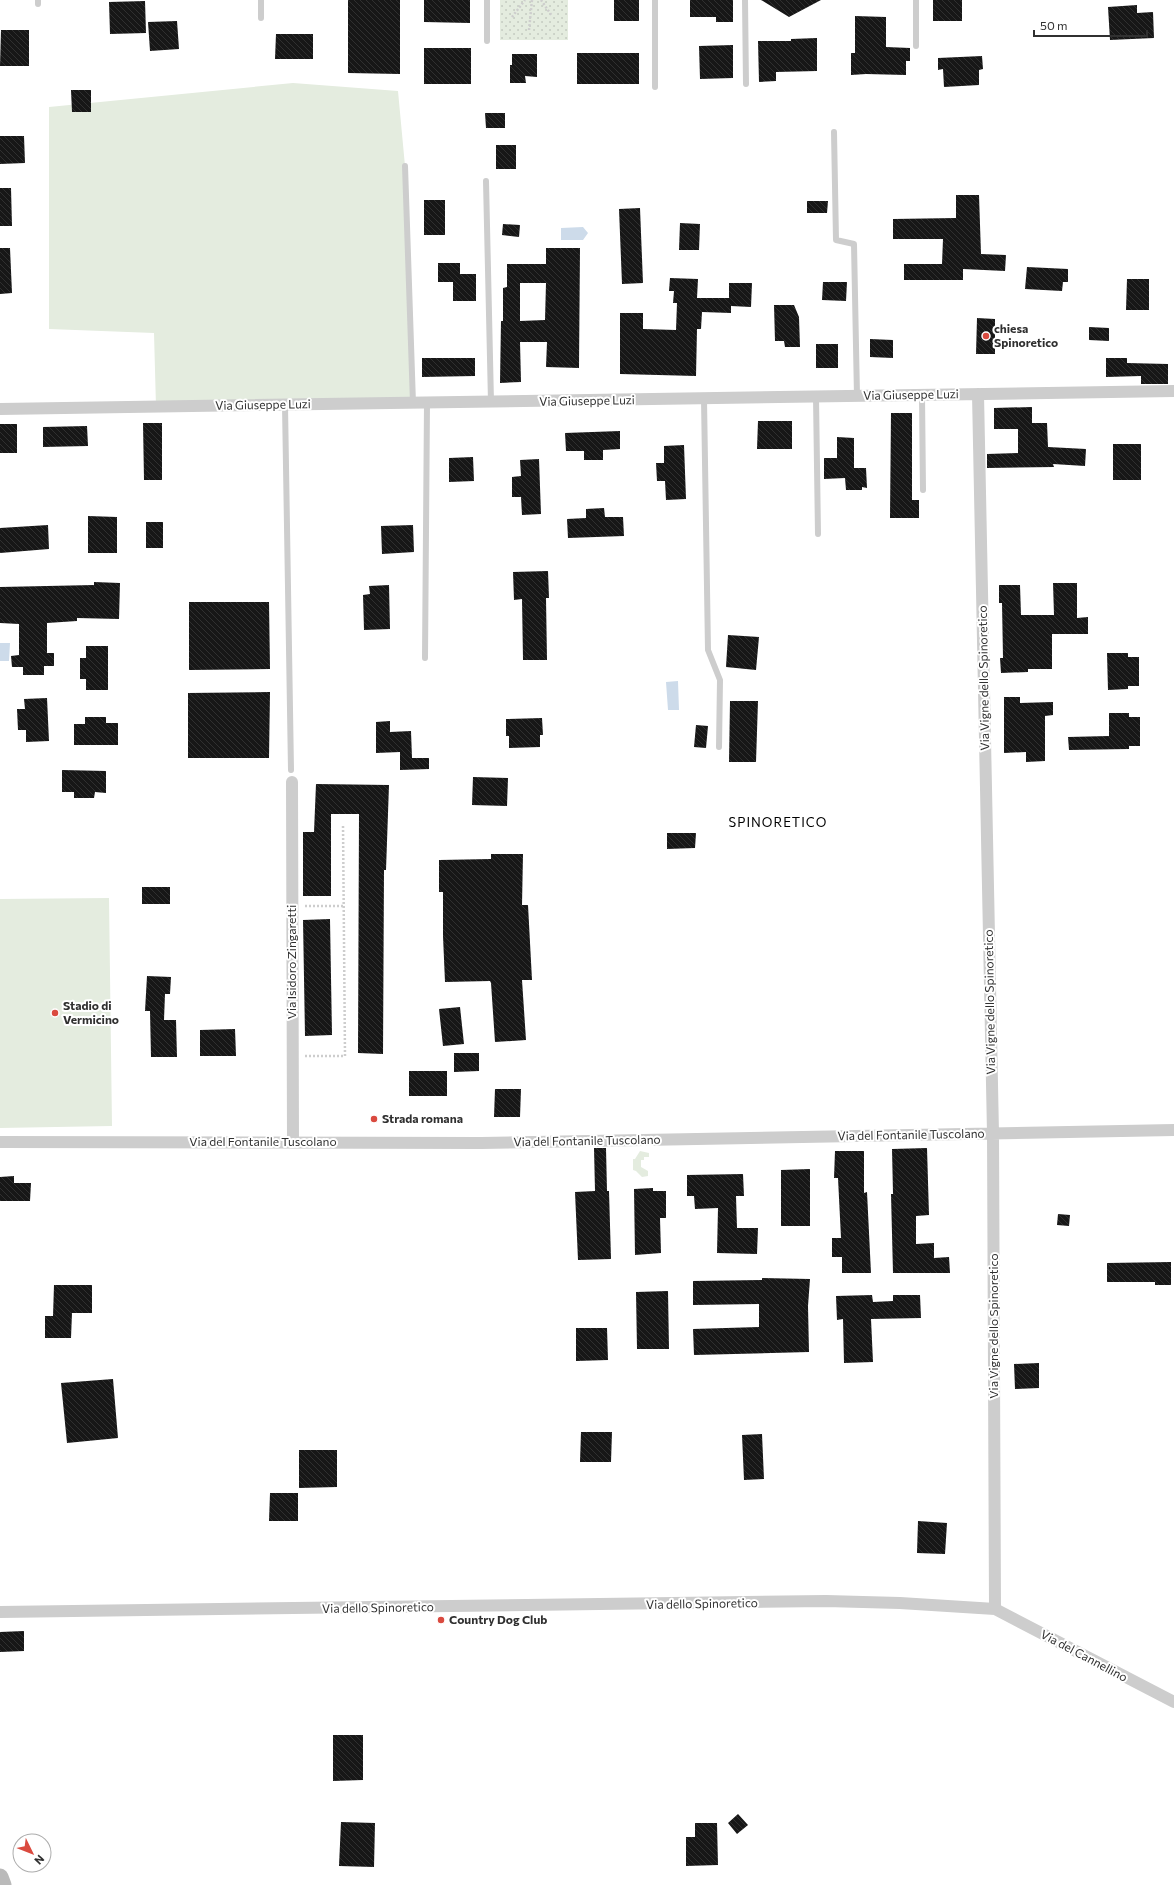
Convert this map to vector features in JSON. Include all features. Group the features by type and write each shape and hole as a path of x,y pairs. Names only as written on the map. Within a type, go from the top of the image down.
{"main road":[{"path":"0,1877 3,1885"}],"street":[{"name":"Via Giuseppe Luzi","path":"0,409 1174,391"},
{"name":"Via Vigne dello Spinoretico","path":"978,394 992,1133 995,1610"},
{"name":"Via Isidoro Zingaretti","path":"292,776 293,1142"},
{"name":"Via del Fontanile Tuscolano","path":"0,1142 481,1143 1174,1130"},
{"name":"Via dello Spinoretico","path":"0,1612 826,1601 900,1603 995,1610"},
{"name":"Via del Cannellino","path":"995,1610 1174,1702"}],"lane":[{"path":"261,0 261,18"},
{"path":"486,41 487,0"},
{"path":"654,87 655,0"},
{"path":"745,0 746,84"},
{"path":"916,0 916,46"},
{"path":"834,132 836,240 854,244 857,396"},
{"path":"405,166 413,403"},
{"path":"486,181 491,402"},
{"path":"922,395 923,490"},
{"path":"816,397 818,534"},
{"path":"704,399 708,650 720,680 720,747"},
{"path":"425,658 426,403"},
{"path":"285,405 292,776"}],"path":[{"path":"512,17 525,0"},
{"path":"529,30 532,0"},
{"path":"541,0 552,16"},
{"path":"292,1056 345,1056 344,824"},
{"path":"292,906 344,906"}],"shaded area":[{"path":"500,0 568,0 568,40 500,40"},
{"path":"293,83 398,91 405,166 413,403 156,407 154,333 49,329 49,107"},
{"name":"Stadio di Vermicino","path":"109,898 112,1126 0,1128 0,899"},
{"path":"640,1151 649,1153 649,1157 644,1157 644,1160 641,1160 641,1167 648,1171 648,1176 642,1177 633,1170 633,1159 635,1159"}],"water":[{"path":"583,227 588,233 583,240 561,240 561,228"},
{"path":"0,643 10,643 9,661 0,661"},
{"path":"678,681 679,710 668,710 666,682"}],"building":[{"path":"348,0 400,0 400,74 348,73"},
{"path":"424,0 470,0 470,23 424,22"},
{"path":"614,0 639,0 639,21 614,21"},
{"path":"690,0 733,0 733,22 716,22 716,17 690,17"},
{"path":"761,0 821,0 789,17"},
{"path":"933,0 962,0 962,21 933,21"},
{"path":"145,1 146,33 110,34 109,2"},
{"path":"1137,5 1137,13 1153,12 1154,38 1110,40 1108,7"},
{"path":"855,16 886,17 886,47 910,48 910,61 906,61 906,75 851,75 851,53 855,53"},
{"path":"177,21 179,49 150,51 148,22"},
{"path":"1,30 29,30 29,66 0,66"},
{"path":"276,34 313,34 313,59 275,59"},
{"path":"817,38 817,71 776,72 776,81 759,82 758,41 791,41 791,39"},
{"path":"733,45 733,78 700,79 699,46"},
{"path":"424,48 471,48 471,84 424,84"},
{"path":"577,53 639,53 639,84 577,84"},
{"path":"512,54 537,54 537,77 525,76 526,83 510,83 510,65 512,65"},
{"path":"982,56 983,69 979,70 979,85 944,87 943,69 938,70 938,58"},
{"path":"71,90 91,90 91,112 72,112"},
{"path":"485,113 505,113 505,128 486,128"},
{"path":"0,136 24,136 25,163 0,164"},
{"path":"496,145 516,145 516,169 496,169"},
{"path":"0,188 11,188 12,226 0,226"},
{"path":"956,195 979,195 981,254 1006,255 1005,271 963,269 963,280 904,280 904,264 942,264 943,239 893,239 893,219 956,218"},
{"path":"424,200 445,200 445,235 424,235"},
{"path":"807,201 828,201 827,213 807,213"},
{"path":"640,208 643,283 622,284 619,209"},
{"path":"680,223 700,224 699,250 679,250"},
{"path":"503,224 520,225 519,237 502,235"},
{"path":"0,248 10,248 12,293 0,294"},
{"path":"546,248 580,248 579,368 546,367 547,342 520,342 521,382 500,383 501,321 503,321 503,288 507,287 507,264 546,264","holes":["520,283 546,283 545,320 520,321"]},
{"path":"438,263 460,263 460,274 476,274 476,301 453,301 453,282 438,282"},
{"path":"1027,267 1068,269 1068,282 1063,282 1062,291 1025,289"},
{"path":"670,278 698,279 697,298 729,298 729,283 752,283 751,307 731,306 731,313 702,312 701,329 697,329 696,376 620,374 620,313 643,313 643,329 676,330 677,303 673,303 674,291 669,291"},
{"path":"1127,279 1149,279 1149,310 1126,310"},
{"path":"823,282 847,282 846,301 822,300"},
{"path":"774,305 794,305 799,317 800,347 785,347 784,341 775,341"},
{"name":"chiesa Spinoretico","path":"977,318 995,319 995,354 976,354"},
{"path":"1089,327 1109,328 1109,341 1089,340"},
{"path":"870,339 893,340 893,358 870,357"},
{"path":"816,344 838,344 838,368 816,368"},
{"path":"422,358 475,358 475,376 422,377"},
{"path":"1106,358 1127,358 1127,363 1168,364 1168,384 1141,384 1141,376 1106,377"},
{"path":"1032,407 1032,423 1047,423 1048,447 1086,449 1085,466 1053,464 1054,467 987,468 987,454 1018,453 1018,429 994,429 994,408"},
{"path":"891,413 912,413 912,500 919,500 919,518 890,518"},
{"path":"758,421 792,421 792,449 757,449"},
{"path":"143,423 162,423 162,480 144,480"},
{"path":"0,424 17,424 17,453 0,453"},
{"path":"87,426 88,446 43,447 43,427"},
{"path":"620,431 620,449 603,450 603,460 584,460 584,451 566,451 565,433"},
{"path":"837,437 854,438 854,468 866,468 867,488 862,487 862,490 846,490 845,478 824,479 824,458 837,458"},
{"path":"1113,444 1141,444 1141,480 1113,480"},
{"path":"684,445 686,499 666,500 665,481 657,481 656,463 664,463 664,446"},
{"path":"473,457 474,481 449,482 449,458"},
{"path":"539,459 541,514 522,515 521,497 512,497 512,477 521,476 520,460"},
{"path":"604,508 605,517 623,517 624,536 568,538 567,519 586,518 586,509"},
{"path":"88,516 117,517 117,553 88,553"},
{"path":"146,522 163,522 163,548 146,548"},
{"path":"48,525 49,549 0,553 0,528"},
{"path":"413,525 414,552 382,554 381,526"},
{"path":"548,571 549,598 546,598 547,660 523,660 522,599 514,600 513,572"},
{"path":"94,582 120,583 119,619 77,618 77,621 47,623 47,653 54,653 54,666 44,666 44,675 23,675 23,667 12,667 11,656 19,655 19,624 0,623 0,587 94,585"},
{"path":"1053,583 1077,583 1077,618 1088,617 1088,634 1052,634 1052,669 1028,669 1028,672 1001,673 1000,658 1003,658 1002,603 999,603 999,585 1020,585 1021,615 1054,615"},
{"path":"389,585 390,629 364,630 363,595 370,594 369,586"},
{"path":"189,602 269,602 270,669 189,670"},
{"path":"728,635 759,637 756,670 726,667"},
{"path":"86,646 108,646 108,690 86,690 86,679 80,679 80,658 86,658"},
{"path":"1107,653 1128,653 1128,657 1139,657 1139,686 1128,686 1128,689 1108,690"},
{"path":"270,692 269,758 188,758 188,693"},
{"path":"1004,697 1020,697 1020,703 1053,702 1053,715 1045,716 1045,761 1026,762 1026,752 1004,753"},
{"path":"47,698 49,741 26,742 26,730 18,730 17,709 25,709 24,699"},
{"path":"730,701 758,701 756,762 729,762"},
{"path":"1109,713 1129,713 1129,717 1140,717 1140,746 1129,746 1129,749 1069,750 1068,737 1109,736"},
{"path":"85,717 106,717 106,723 118,723 118,745 74,745 74,724 85,724"},
{"path":"542,718 543,735 540,735 540,747 509,748 509,736 506,736 506,719"},
{"path":"390,721 390,732 411,731 412,758 429,758 429,769 400,770 400,752 376,753 376,722"},
{"path":"696,725 708,726 706,748 694,747"},
{"path":"62,770 106,771 106,793 95,792 94,798 74,798 74,792 62,792"},
{"path":"473,777 508,778 507,806 472,805"},
{"path":"316,784 389,785 386,870 384,870 383,1054 358,1053 359,814 331,814 331,896 303,896 303,832 314,832"},
{"path":"667,833 696,833 695,848 667,849"},
{"path":"491,854 523,854 522,905 528,905 532,980 522,980 526,1040 495,1042 490,981 445,982 443,892 439,892 439,860 491,859"},
{"path":"142,887 170,887 170,904 142,904"},
{"path":"330,919 332,1035 305,1036 303,920"},
{"path":"147,976 171,977 170,994 165,994 164,1020 176,1020 177,1057 151,1057 150,1011 145,1011"},
{"path":"460,1007 464,1044 443,1046 439,1009"},
{"path":"235,1029 236,1056 200,1056 200,1030"},
{"path":"454,1053 479,1053 479,1071 454,1072"},
{"path":"409,1071 447,1071 447,1096 409,1096"},
{"path":"495,1089 521,1089 520,1117 494,1117"},
{"path":"594,1148 606,1148 611,1259 578,1260 575,1192 595,1191"},
{"path":"927,1148 929,1215 916,1216 916,1244 934,1243 934,1258 949,1257 950,1273 893,1273 891,1194 893,1194 892,1149"},
{"path":"835,1151 864,1151 864,1193 867,1192 871,1273 842,1273 842,1257 832,1257 832,1238 841,1238 838,1178 834,1178"},
{"path":"810,1169 810,1226 781,1226 781,1170"},
{"path":"743,1174 744,1196 736,1196 737,1228 758,1228 757,1254 717,1253 718,1208 695,1209 694,1196 687,1196 687,1175"},
{"path":"14,1176 14,1183 31,1183 30,1201 0,1201 0,1177"},
{"path":"653,1188 653,1191 666,1191 666,1218 660,1218 661,1253 635,1255 634,1189"},
{"path":"1058,1214 1070,1215 1069,1226 1057,1225"},
{"path":"1171,1262 1171,1285 1155,1285 1155,1282 1107,1282 1107,1263"},
{"path":"762,1278 810,1279 808,1306 809,1352 694,1355 693,1329 759,1327 759,1304 693,1305 693,1281 762,1280"},
{"path":"54,1285 92,1285 92,1313 72,1313 71,1338 45,1338 45,1316 53,1316"},
{"path":"668,1291 669,1349 637,1349 636,1292"},
{"path":"872,1295 873,1302 893,1301 893,1295 920,1295 921,1318 871,1319 873,1362 844,1363 843,1319 837,1320 836,1296"},
{"path":"576,1328 607,1328 608,1360 576,1361"},
{"path":"1039,1363 1039,1388 1015,1389 1014,1364"},
{"path":"113,1379 118,1438 67,1443 61,1383"},
{"path":"581,1432 612,1432 611,1462 580,1462"},
{"path":"762,1434 764,1479 744,1480 742,1435"},
{"path":"299,1450 337,1450 337,1487 299,1488"},
{"path":"270,1493 298,1493 298,1521 269,1521"},
{"path":"918,1521 947,1523 945,1554 917,1553"},
{"path":"24,1631 24,1651 0,1652 0,1632"},
{"path":"333,1735 363,1735 363,1780 333,1781"},
{"path":"738,1814 748,1825 737,1834 728,1823"},
{"path":"341,1822 375,1823 374,1867 339,1866"},
{"path":"695,1823 717,1823 718,1865 686,1866 686,1837 695,1837"}],"place":[{"name":"chiesa Spinoretico","path":"986,336"},
{"name":"Stadio di Vermicino","path":"55,1013"},
{"name":"Strada romana","path":"374,1119"},
{"name":"Country Dog Club","path":"441,1620"}],"district":[{"name":"SPINORETICO","path":"778,822"}]}
